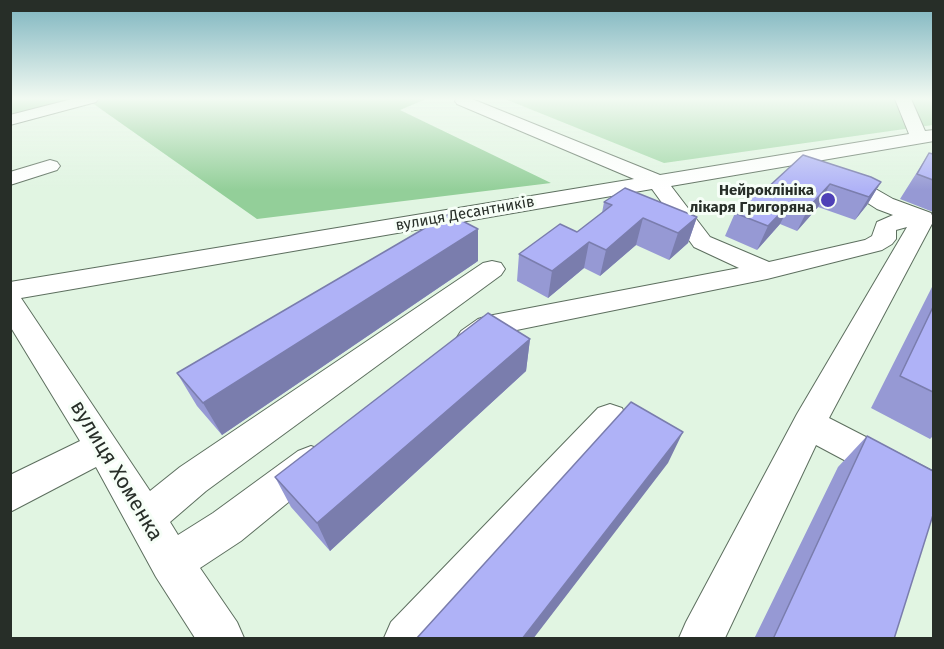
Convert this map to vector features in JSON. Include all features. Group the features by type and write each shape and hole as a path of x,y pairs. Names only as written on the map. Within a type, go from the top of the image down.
{"street":[{"path":"531,129 657,181 702,242 767,271"},
{"name":"вулиця Десантників","path":"10,291 657,181 924,139"},
{"path":"810,157 885,204 928,220"},
{"path":"10,179 50,166"},
{"path":"451,355 488,326 767,271 873,245 884,239 885,227 895,221 928,220"},
{"path":"702,639 809,424 928,220"},
{"path":"146,518 193,479 492,268"},
{"name":"вулиця Хоменка","path":"10,303 103,447 171,562 221,639"},
{"path":"407,639 610,418"},
{"path":"809,424 933,491"},
{"path":"10,495 63,465 103,447"},
{"path":"171,562 227,526 330,448"}],"green space":[{"path":"130,129 440,129 551,183 257,219"},
{"path":"580,129 903,129 664,163"}],"building":[{"path":"929,153 933,154 933,180 917,174"},
{"path":"803,155 881,182 869,197 830,184 809,207 792,201 768,226 735,213 761,189 765,190"},
{"path":"625,188 697,217 678,233 643,218 606,250 589,242 552,271 519,254 560,224 577,232 612,205 604,202"},
{"path":"449,214 478,229 203,403 177,373"},
{"path":"933,307 933,392 900,376"},
{"path":"488,313 530,339 317,523 275,477"},
{"path":"631,402 683,432 522,639 416,639"},
{"path":"867,436 933,471 933,515 894,639 773,639"}],"place":[{"name":"Нейроклініка лікаря Григоряна","path":"828,200"}]}
